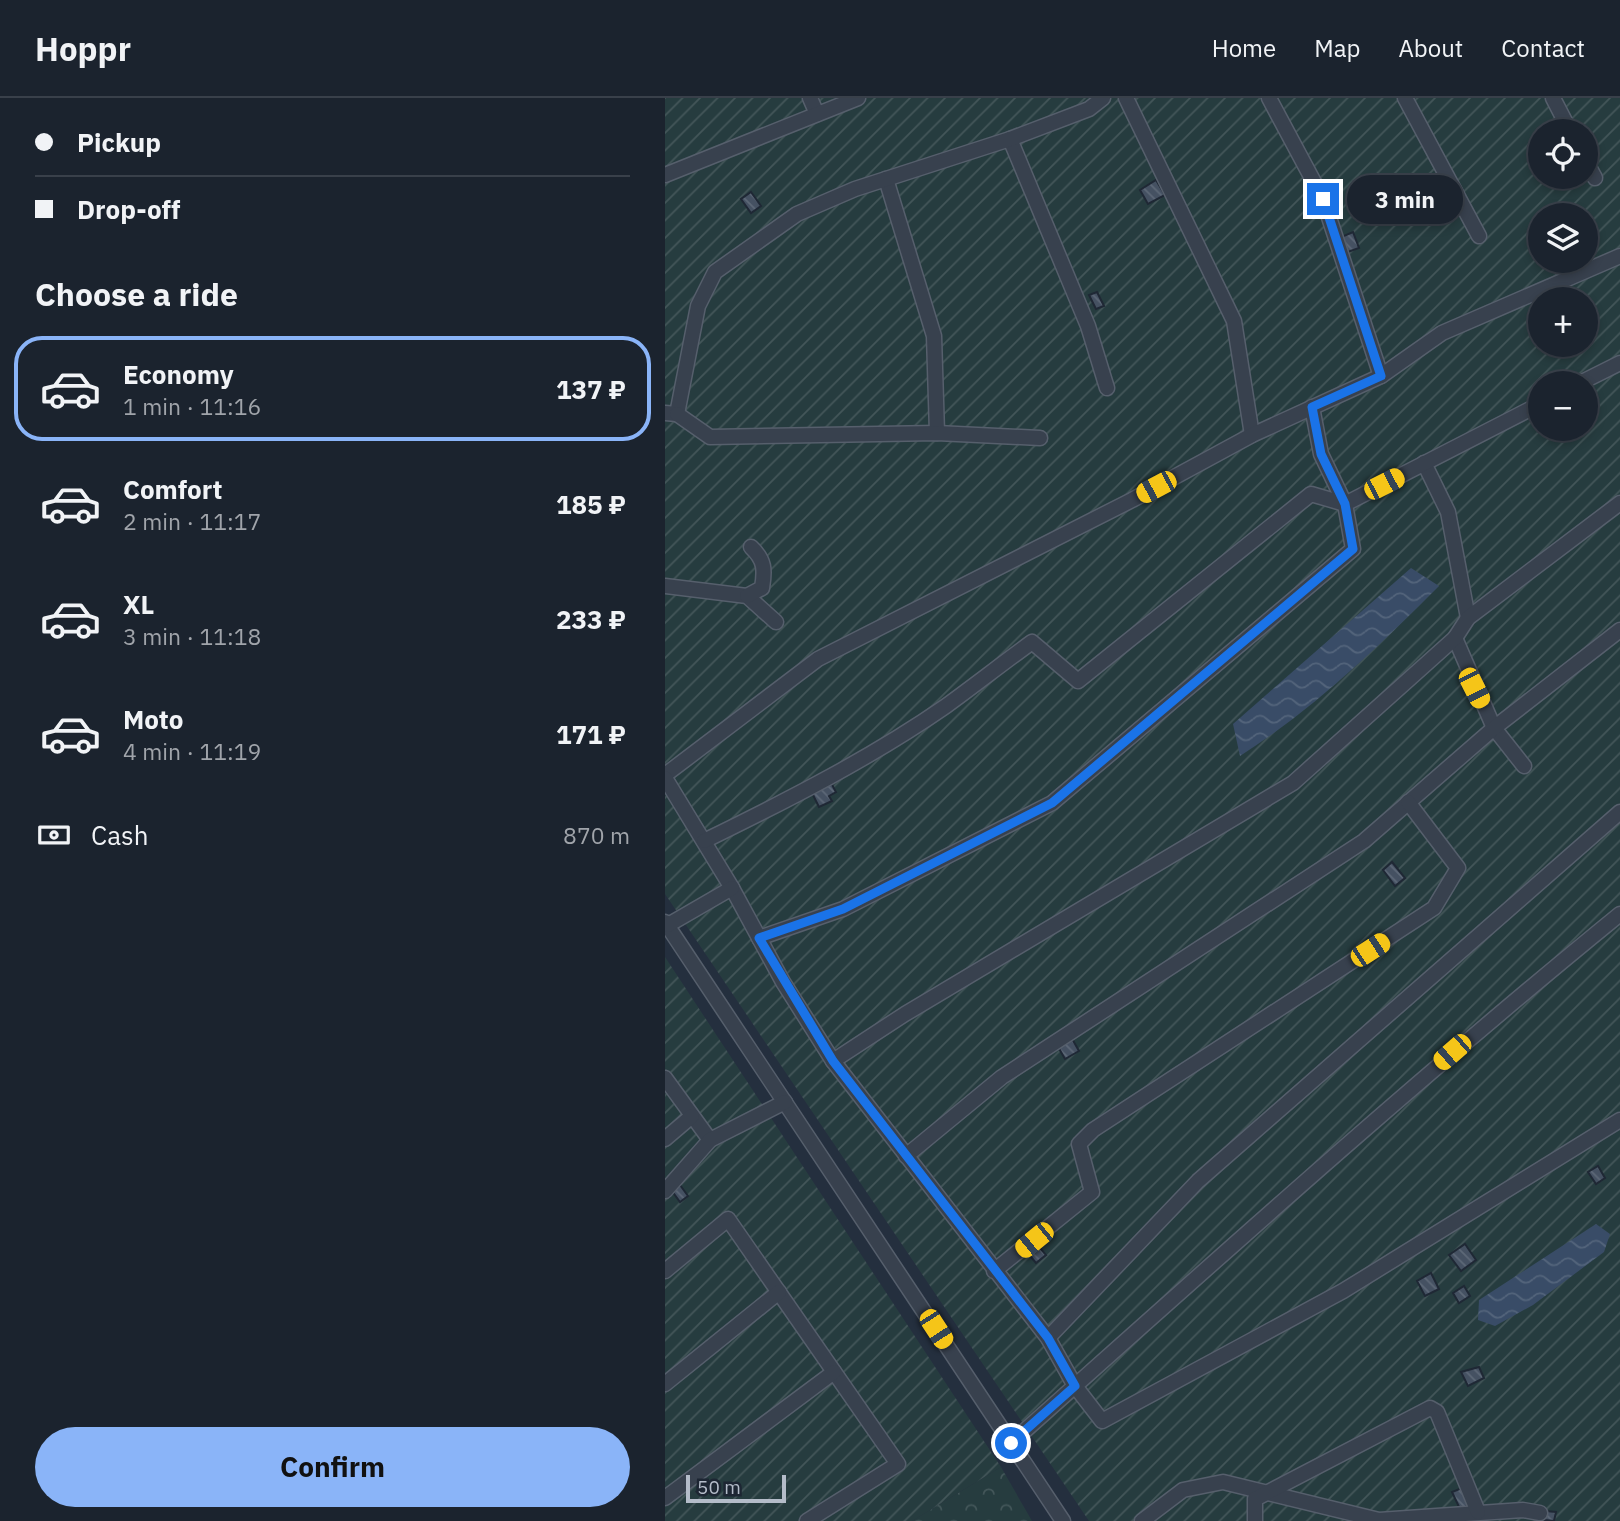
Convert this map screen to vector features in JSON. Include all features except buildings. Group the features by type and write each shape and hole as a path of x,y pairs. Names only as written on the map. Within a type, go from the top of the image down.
{"street":[{"path":"810,98 817,114"},
{"path":"665,175 858,98"},
{"path":"1040,438 937,433 710,437 671,414 698,306 715,272 797,214 886,179 1010,139 1089,109 1103,98"},
{"path":"1126,98 1234,321 1252,435"},
{"path":"1269,98 1323,199 1381,376"},
{"path":"1405,98 1479,236"},
{"path":"1553,98 1564,119"},
{"path":"1010,139 1088,326 1107,388"},
{"path":"886,179 934,336 937,433"},
{"path":"1620,256 1442,333 1381,376 1252,435 1132,500 818,659 665,777 833,1061 1048,1338 1075,1386 1103,1421 1343,1291 1620,1120"},
{"path":"1598,374 1620,363"},
{"path":"759,938 843,909 1052,803 1353,549 1345,504 1321,454 1312,407"},
{"path":"704,841 763,812 891,741 946,706 1032,642 1078,681 1311,494 1345,504 1528,410"},
{"path":"1424,464 1448,512 1468,618"},
{"path":"833,1061 905,1014 1293,783 1455,638 1468,618 1620,503"},
{"path":"747,596 762,588 765,570 761,556 751,547"},
{"path":"665,586 747,596 776,622"},
{"path":"906,1156 1002,1077 1364,841 1494,728 1620,630"},
{"path":"1455,638 1494,728 1524,766"},
{"path":"994,1271 1092,1192 1079,1144 1093,1130 1434,908 1458,868 1408,803"},
{"path":"1048,1338 1198,1181 1620,812"},
{"path":"732,888 666,924 1063,1521"},
{"path":"1011,1443 1173,1296 1472,1034 1620,914"},
{"path":"665,1078 710,1140"},
{"path":"665,1191 710,1140 785,1102"},
{"path":"665,1139 692,1115"},
{"path":"665,1271 728,1219 898,1464 807,1521"},
{"path":"665,1384 779,1292"},
{"path":"665,1499 834,1372"},
{"path":"1255,1521 1255,1499 1430,1408 1437,1412 1478,1513"},
{"path":"1142,1521 1182,1490 1223,1482 1379,1520 1478,1513 1540,1513"}],"green space":[{"path":"665,98 1620,98 1620,1521 1089,1521 665,894"},
{"path":"665,957 1001,1467 912,1521 665,1521"},
{"path":"1001,1467 1032,1521 912,1521"}],"water":[{"path":"1411,568 1439,586 1319,698 1240,756 1233,724"},
{"path":"1596,1224 1610,1234 1604,1252 1533,1305 1495,1326 1478,1320 1479,1300"}],"route":[{"path":"1011,1443 1075,1386 1048,1338 833,1061 783,982 759,938 843,909 1052,803 1353,549 1345,504 1321,454 1312,407 1381,376 1323,199"}]}
